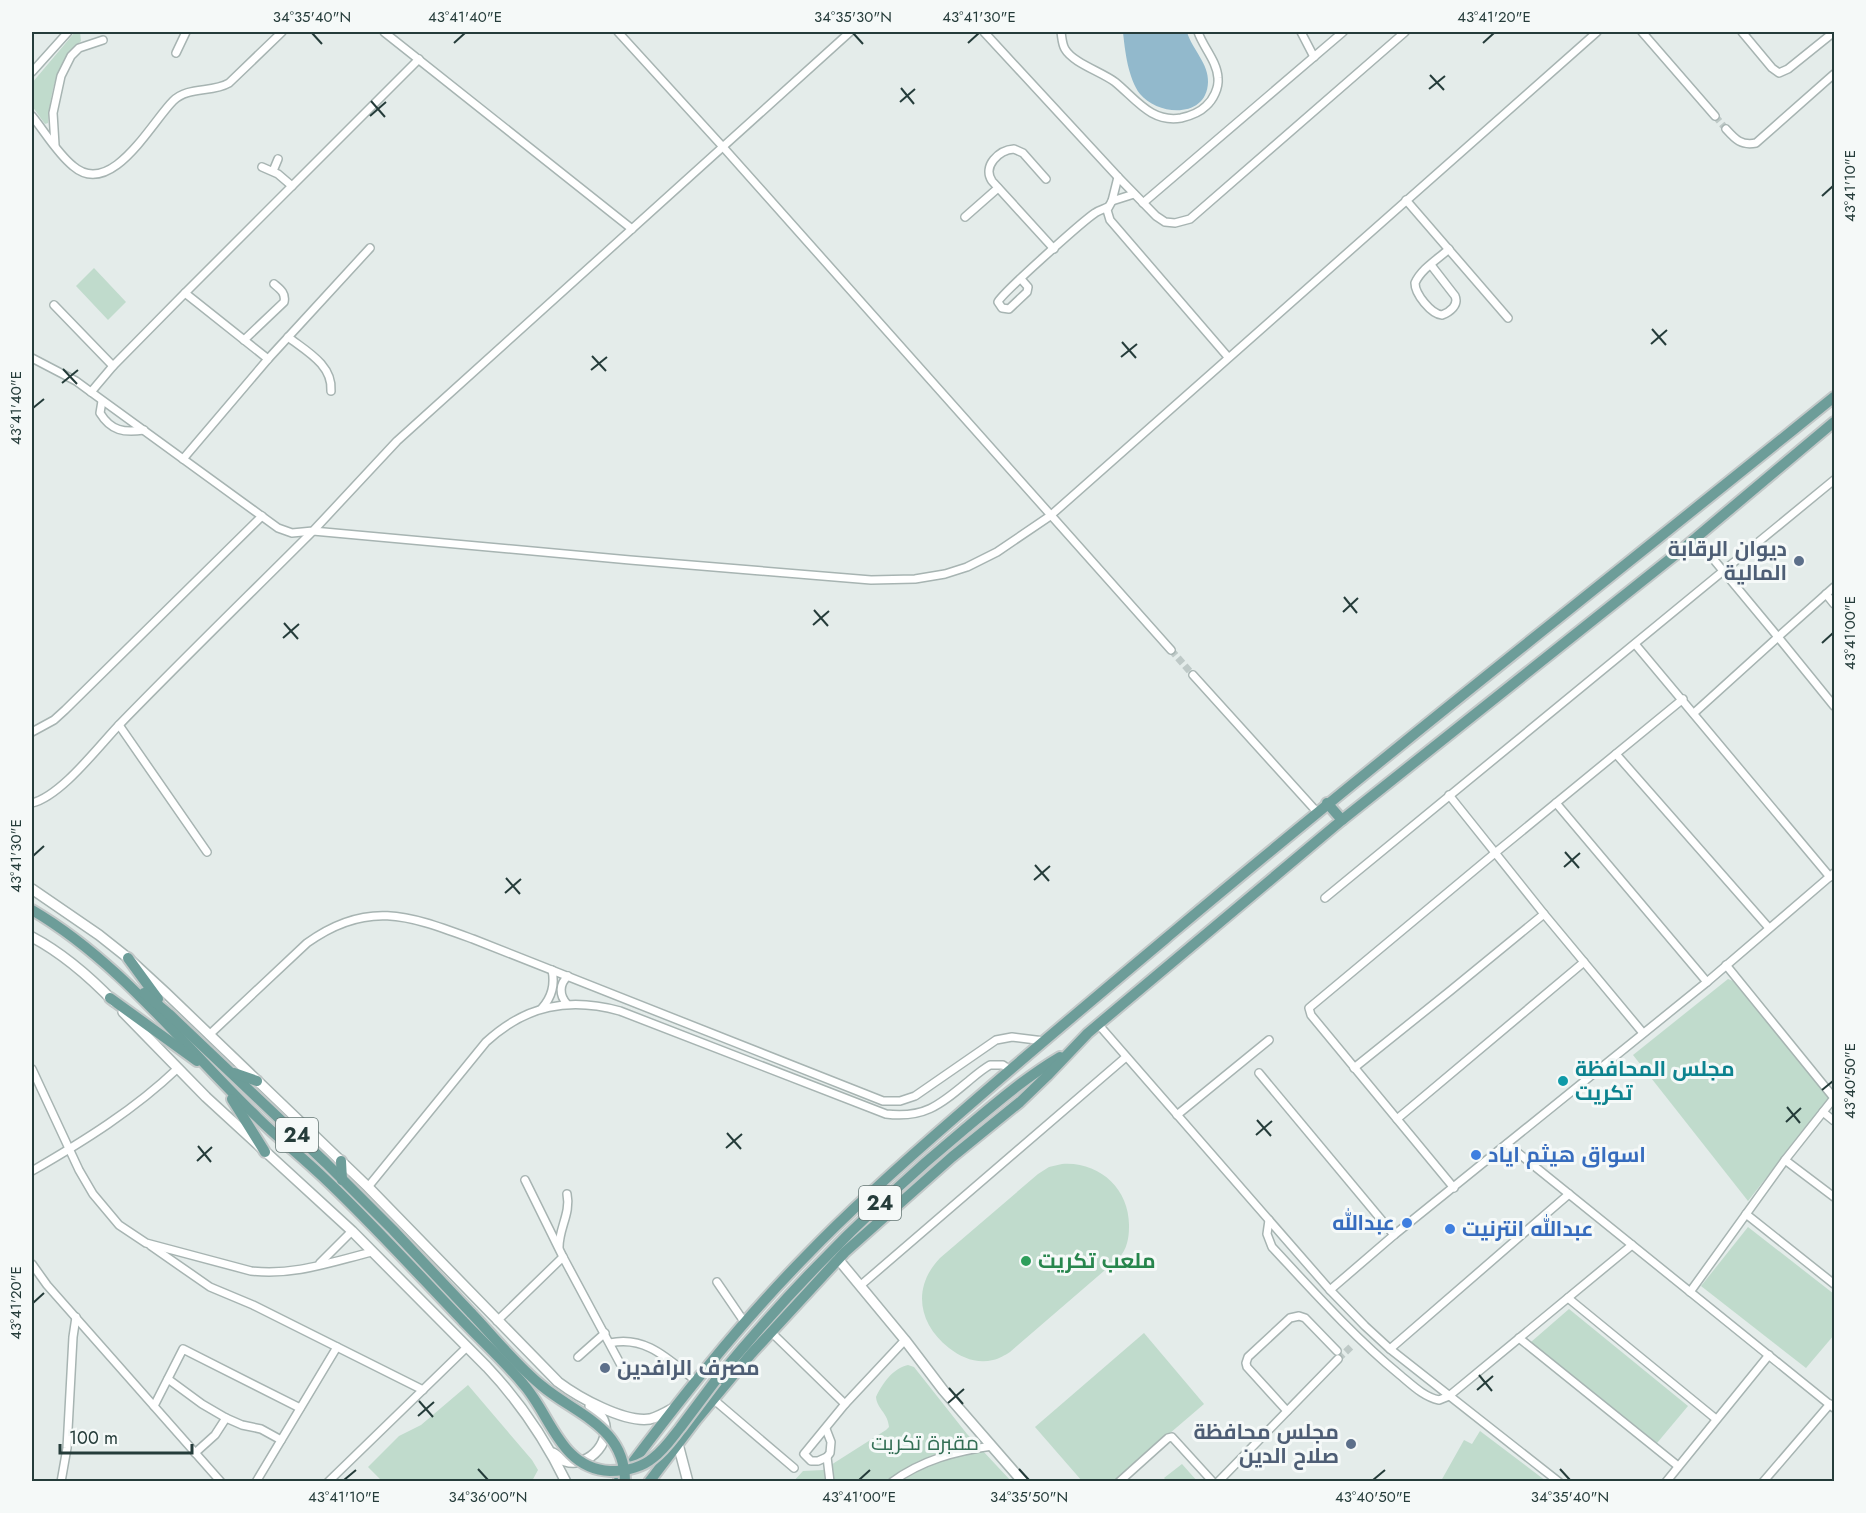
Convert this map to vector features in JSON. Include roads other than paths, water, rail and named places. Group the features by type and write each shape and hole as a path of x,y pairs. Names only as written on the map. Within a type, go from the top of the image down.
{"main road":[{"path":"618,1482 674,1407 745,1323 806,1256 852,1211 1010,1070 1327,803 1834,397"},
{"path":"649,1482 713,1399 838,1259 952,1157 1020,1102 1098,1024 1342,820 1695,537 1834,422"},
{"path":"1327,803 1342,820"},
{"name":"24","path":"32,910 75,938 169,1014 342,1180 468,1318 523,1384 561,1443 570,1453 592,1467 605,1471 632,1469 653,1459 669,1443 747,1342 817,1266 892,1191 1017,1086 1069,1052"},
{"path":"128,958 169,1014"},
{"name":"24","path":"111,968 258,1118 468,1318 542,1386 606,1432 620,1455 625,1482"},
{"path":"110,998 178,1049 209,1068"},
{"path":"229,1071 256,1081"},
{"path":"219,1078 266,1152"},
{"path":"341,1161 342,1180"}],"street":[{"path":"32,72 68,32"},
{"path":"176,53 186,32"},
{"path":"32,116 68,162 79,170 92,174 105,171 121,162 173,101 188,93 222,87 229,83 282,32"},
{"path":"384,32 632,229"},
{"path":"618,32 1171,650"},
{"path":"32,803 43,800 67,780 313,531 398,441 850,32"},
{"path":"984,32 1156,216 1165,222 1180,223 1190,219 1405,32"},
{"path":"1061,32 1066,52 1073,58 1114,82 1146,111 1172,119 1187,117 1201,110 1210,102 1218,87 1216,68 1198,32"},
{"path":"1301,32 1314,57"},
{"path":"1143,202 1343,32"},
{"path":"32,358 76,381 262,516 284,531 292,533 313,531 871,580 915,579 945,574 967,567 997,552 1050,516 1597,32"},
{"path":"1642,32 1715,116"},
{"path":"1742,32 1772,68 1779,72 1788,69 1834,32"},
{"path":"55,146 53,113 61,76 75,52 82,46 102,40"},
{"path":"92,392 113,366 419,59"},
{"path":"1726,129 1739,143 1748,145 1755,142 1834,74"},
{"path":"1046,179 1020,151 1014,149 1008,149 993,161 988,169 990,178 998,188 1054,249"},
{"path":"273,171 278,159"},
{"path":"262,167 273,171 292,186"},
{"path":"1118,177 1108,213 1110,220 1228,357"},
{"path":"965,217 998,188"},
{"path":"1021,279 1028,287 1027,292 1009,309 1002,308 998,300 1021,279 1054,249 1093,214 1134,194"},
{"path":"1406,200 1508,318"},
{"path":"183,459 268,359 370,248"},
{"path":"1431,265 1456,297 1455,306 1442,315 1435,314 1415,288 1417,278 1431,265 1449,249"},
{"path":"244,340 284,302 283,292 274,284"},
{"path":"185,293 268,359"},
{"path":"54,305 113,366"},
{"path":"288,337 326,369 331,380 331,391"},
{"path":"102,400 100,413 118,430 124,432 144,430"},
{"path":"1325,898 1834,480"},
{"path":"32,732 54,720 65,710 262,516"},
{"path":"1695,537 1834,706"},
{"path":"1694,713 1834,587"},
{"path":"1826,594 1834,604"},
{"path":"1330,1290 1394,1235 1707,982 1832,875 1635,644"},
{"path":"1194,675 1317,812"},
{"path":"1454,1188 1309,1010 1683,699"},
{"path":"119,725 207,852"},
{"path":"1617,754 1769,928"},
{"path":"1449,795 1642,1033"},
{"path":"1556,803 1707,982"},
{"path":"32,889 85,924 128,958 368,1187 546,1371 601,1415 606,1429 604,1441 598,1450 589,1458 578,1462 564,1461 554,1453 505,1386 352,1231 206,1097 77,966 32,937"},
{"path":"1354,1068 1544,914"},
{"path":"209,1035 308,943 328,929 364,917 390,915 414,918 568,976 883,1101 900,1101 915,1096 996,1040 1012,1037 1044,1041"},
{"path":"1397,1119 1584,962"},
{"path":"1690,1292 1785,1160 1834,1098 1726,965"},
{"path":"543,1008 552,992 554,981 552,970"},
{"path":"567,1004 562,998 561,990 568,976"},
{"path":"368,1187 486,1042 518,1018 543,1008 585,1004 620,1011 886,1114 900,1116 915,1115 942,1104 990,1065 999,1064 1010,1070"},
{"path":"1098,1024 1330,1290 1365,1326 1389,1349 1559,1482"},
{"path":"1178,1115 1269,1040"},
{"path":"861,1285 1126,1057"},
{"path":"32,1170 132,1108 178,1068"},
{"path":"32,1069 86,1183 119,1225 210,1287 253,1305 423,1390"},
{"path":"1259,1072 1394,1235"},
{"path":"1823,1112 1834,1121"},
{"path":"1507,1144 1832,1406 1763,1482"},
{"path":"1785,1160 1834,1197"},
{"path":"525,1180 623,1369"},
{"path":"559,1249 561,1230 568,1213 567,1194"},
{"path":"1389,1349 1569,1194"},
{"path":"1746,1214 1834,1284"},
{"path":"1269,1220 1267,1234 1272,1247 1390,1367 1426,1396 1439,1400 1449,1396 1632,1245"},
{"path":"318,1265 352,1231"},
{"path":"146,1243 260,1272 287,1273 372,1252"},
{"path":"497,1321 563,1257"},
{"path":"838,1259 943,1390 1023,1482"},
{"path":"32,1264 47,1285 221,1482"},
{"path":"717,1282 745,1323"},
{"path":"1568,1298 1716,1419"},
{"path":"1119,1482 1168,1438 1172,1437 1216,1482 1287,1412 1338,1355 1305,1318 1296,1316 1290,1318 1248,1357 1246,1362 1247,1367 1287,1412"},
{"path":"61,1482 67,1448 76,1317"},
{"path":"771,1332 845,1404"},
{"path":"578,1357 605,1333"},
{"path":"1353,1345 1359,1338"},
{"path":"1519,1338 1678,1466"},
{"path":"826,1429 831,1442 830,1453 818,1461 811,1461 804,1454 845,1404 905,1340"},
{"path":"610,1343 626,1341 649,1346 696,1381"},
{"path":"256,1482 337,1347"},
{"path":"328,1482 467,1347"},
{"path":"154,1406 183,1349 300,1408"},
{"path":"1666,1482 1769,1355"},
{"path":"168,1378 196,1400 226,1418 242,1425 261,1429 281,1440"},
{"path":"571,1392 601,1407 641,1419 651,1419 674,1407"},
{"path":"713,1399 794,1467"},
{"path":"195,1453 215,1435 226,1418"},
{"path":"543,1439 566,1482"},
{"path":"678,1444 688,1482"},
{"path":"892,1482 926,1462 992,1446"},
{"path":"827,1457 830,1482"}],"water":[{"path":"1123,32 1187,32 1208,75 1206,94 1199,103 1191,108 1169,110 1158,107 1140,94 1130,72"}],"tunnel":[{"path":"1715,116 1726,129"},
{"path":"1171,650 1193,675"},
{"path":"1338,1359 1353,1345"}],"place":[{"name":"ديوان الرقابة المالية","path":"1799,561"},
{"name":"مجلس المحافظة تكريت","path":"1563,1081"},
{"name":"اسواق هيثم اياد","path":"1476,1155"},
{"name":"عبدالله","path":"1407,1223"},
{"name":"عبدالله انترنيت","path":"1450,1229"},
{"name":"ملعب تكريت","path":"1026,1261"},
{"name":"مصرف الرافدين","path":"605,1368"},
{"name":"مجلس محافظة صلاح الدين","path":"1351,1444"}],"park label":[{"name":"مقبرة تكريت","path":"925,1443"}]}
